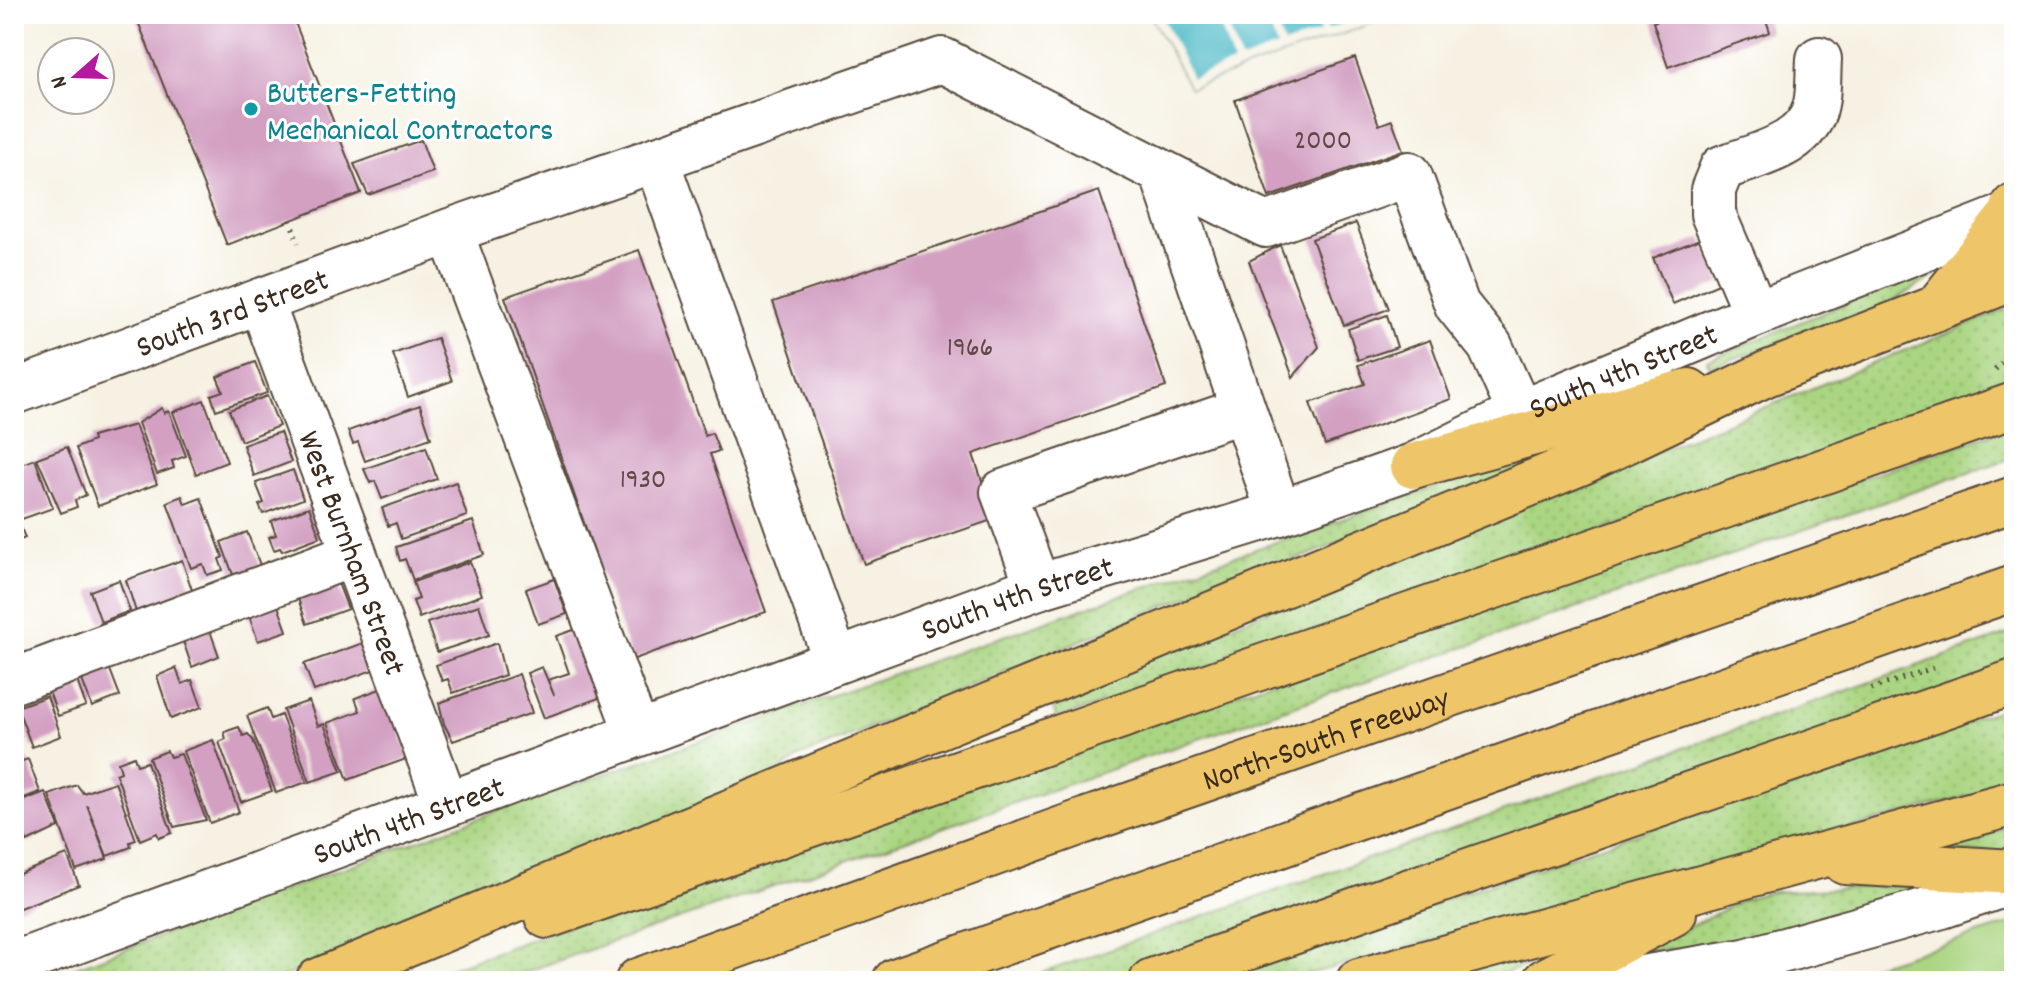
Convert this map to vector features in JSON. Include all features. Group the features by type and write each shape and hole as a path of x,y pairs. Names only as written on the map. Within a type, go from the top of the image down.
{"main road":[{"path":"1936,308 2013,211"},
{"path":"318,981 952,718 1580,463 1766,374 2014,278"},
{"path":"1413,466 1652,398 1766,374"},
{"path":"361,981 2014,405"},
{"name":"North-South Freeway","path":"638,981 1087,820 2014,499"},
{"path":"895,981 2014,588"},
{"path":"1152,981 2014,682"},
{"path":"1359,981 2014,803"},
{"path":"1810,860 2014,872"},
{"path":"1545,981 1675,913 1705,889"}],"street":[{"path":"1756,314 1713,214 1713,190 1722,168 1793,140 1804,127 1816,106 1819,59"},
{"name":"South 3rd Street","path":"14,392 450,231 942,60 1266,225 1409,174 1457,305 1490,346 1520,413"},
{"path":"656,159 836,661"},
{"path":"1163,175 1279,513"},
{"name":"South 4th Street","path":"14,964 1038,587 1279,513 1413,466 1520,413 2013,211"},
{"path":"450,231 637,733"},
{"name":"West Burnham Street","path":"261,301 446,803"},
{"path":"1038,587 1003,492 1243,410"},
{"path":"14,681 354,554"},
{"path":"1624,981 1745,961 1942,906 2014,881"}],"path":[{"path":"290,220 298,243"}],"green space":[{"path":"1948,262 1952,265 1884,307 1710,367 1707,360"},
{"path":"2014,306 2014,388 1057,719 1050,699"},
{"path":"2014,426 2014,457 499,981 414,981 824,835"},
{"path":"1571,440 1575,450 1311,554 1164,606 799,757 769,779 273,981 39,981 503,809"},
{"path":"2014,632 2014,666 1103,981 1019,981"},
{"path":"2014,705 2014,784 1283,981 1206,981"},
{"path":"2014,826 2014,852 1915,853"},
{"path":"1919,885 1928,889 1725,944 1650,952 1650,947 1744,899 1770,892"},
{"path":"2014,923 2014,981 1822,981"},
{"path":"1623,931 1483,981 1402,981"}],"water":[{"path":"1150,14 1397,14 1190,88"}],"pier":[{"path":"1150,14 1161,14 1192,78 1233,63 1219,21 1225,18 1241,60 1277,47 1266,14 1272,14 1284,45 1320,32 1315,14 1321,14 1328,29 1363,14 1397,14 1190,88"}],"building":[{"name":"Butters-Fetting Mechanical Contractors","path":"135,14 284,14 296,25 361,193 227,245"},
{"path":"1675,14 1764,14 1770,32 1668,67 1653,22"},
{"path":"1355,58 1379,125 1392,120 1403,150 1269,197 1235,100"},
{"path":"421,140 433,172 368,195 354,164"},
{"path":"1099,191 1166,387 973,454 995,519 864,564 773,302"},
{"path":"1356,223 1389,309 1344,325 1312,239"},
{"path":"1702,238 1721,283 1673,304 1653,258"},
{"path":"1280,245 1319,347 1293,377 1249,261"},
{"path":"639,250 705,436 712,433 719,451 710,454 766,612 632,660 505,297"},
{"path":"1387,315 1397,347 1358,360 1348,329"},
{"path":"437,338 452,381 408,397 393,354"},
{"path":"1430,340 1451,399 1325,445 1310,403 1365,384 1358,365"},
{"path":"255,362 267,393 216,410 211,395 223,391 217,377"},
{"path":"267,396 279,426 241,441 229,410"},
{"path":"204,400 227,462 196,474 173,412"},
{"path":"420,405 431,438 365,461 358,442 353,444 348,431"},
{"path":"162,408 164,413 169,411 186,456 172,461 174,468 157,474 138,423"},
{"path":"135,425 157,484 98,506 76,448 93,441 92,437"},
{"path":"280,432 291,462 254,476 243,445"},
{"path":"67,447 86,495 75,500 77,507 61,513 37,458"},
{"path":"426,447 437,479 382,499 375,481 370,483 364,469"},
{"path":"35,459 53,508 22,519 14,496 14,467"},
{"path":"293,470 303,499 263,514 259,505 264,503 256,483"},
{"path":"456,482 467,516 401,539 396,523 388,526 382,508"},
{"path":"182,496 185,504 201,498 223,557 219,559 223,570 207,575 203,564 191,568 167,502"},
{"path":"309,507 320,537 282,551 280,548 274,550 269,537 276,535 271,521"},
{"path":"14,510 25,538 14,543"},
{"path":"473,521 484,555 413,580 405,559 400,561 396,547"},
{"path":"247,532 262,570 235,580 221,542"},
{"path":"182,560 193,593 136,612 126,580"},
{"path":"470,562 482,595 419,618 413,601 419,599 413,582"},
{"path":"336,578 348,609 307,624 296,593"},
{"path":"554,579 567,614 538,624 526,589"},
{"path":"119,580 130,611 101,622 90,591"},
{"path":"277,603 287,631 258,641 248,613"},
{"path":"479,605 489,635 437,652 427,623"},
{"path":"585,626 610,694 544,718 527,673 542,667 554,695 548,680 569,673 556,636"},
{"path":"209,628 219,656 192,667 182,638"},
{"path":"363,643 373,670 314,691 304,664"},
{"path":"497,643 505,675 453,693 448,679 442,681 436,665"},
{"path":"109,667 120,696 92,707 81,677"},
{"path":"176,668 182,684 192,680 202,707 171,719 157,676"},
{"path":"519,674 532,713 453,741 444,724 439,703"},
{"path":"76,678 86,706 58,716 48,689"},
{"path":"383,688 409,758 348,780 327,723 360,711 355,698"},
{"path":"47,696 61,736 32,747 17,707"},
{"path":"309,701 318,726 324,724 342,771 310,782 283,710"},
{"path":"267,708 271,719 281,715 307,782 276,793 247,716"},
{"path":"14,719 21,736 14,739"},
{"path":"239,727 243,736 248,734 253,740 272,791 241,802 219,742 226,739 224,732"},
{"path":"213,740 239,812 210,823 183,751"},
{"path":"167,751 170,757 181,754 206,820 174,827 149,758"},
{"path":"134,756 137,765 147,762 172,833 159,838 157,833 140,840 116,774 121,772 118,762"},
{"path":"28,759 40,792 14,802 14,764"},
{"path":"115,782 136,840 130,842 131,847 107,856 87,805 107,859 76,870 49,795 77,785 83,793"},
{"path":"45,792 59,827 27,842 26,839 14,843 14,804"},
{"path":"67,855 79,885 17,909 14,876"}],"place":[{"name":"Butters-Fetting Mechanical Contractors","path":"251,109"}]}
